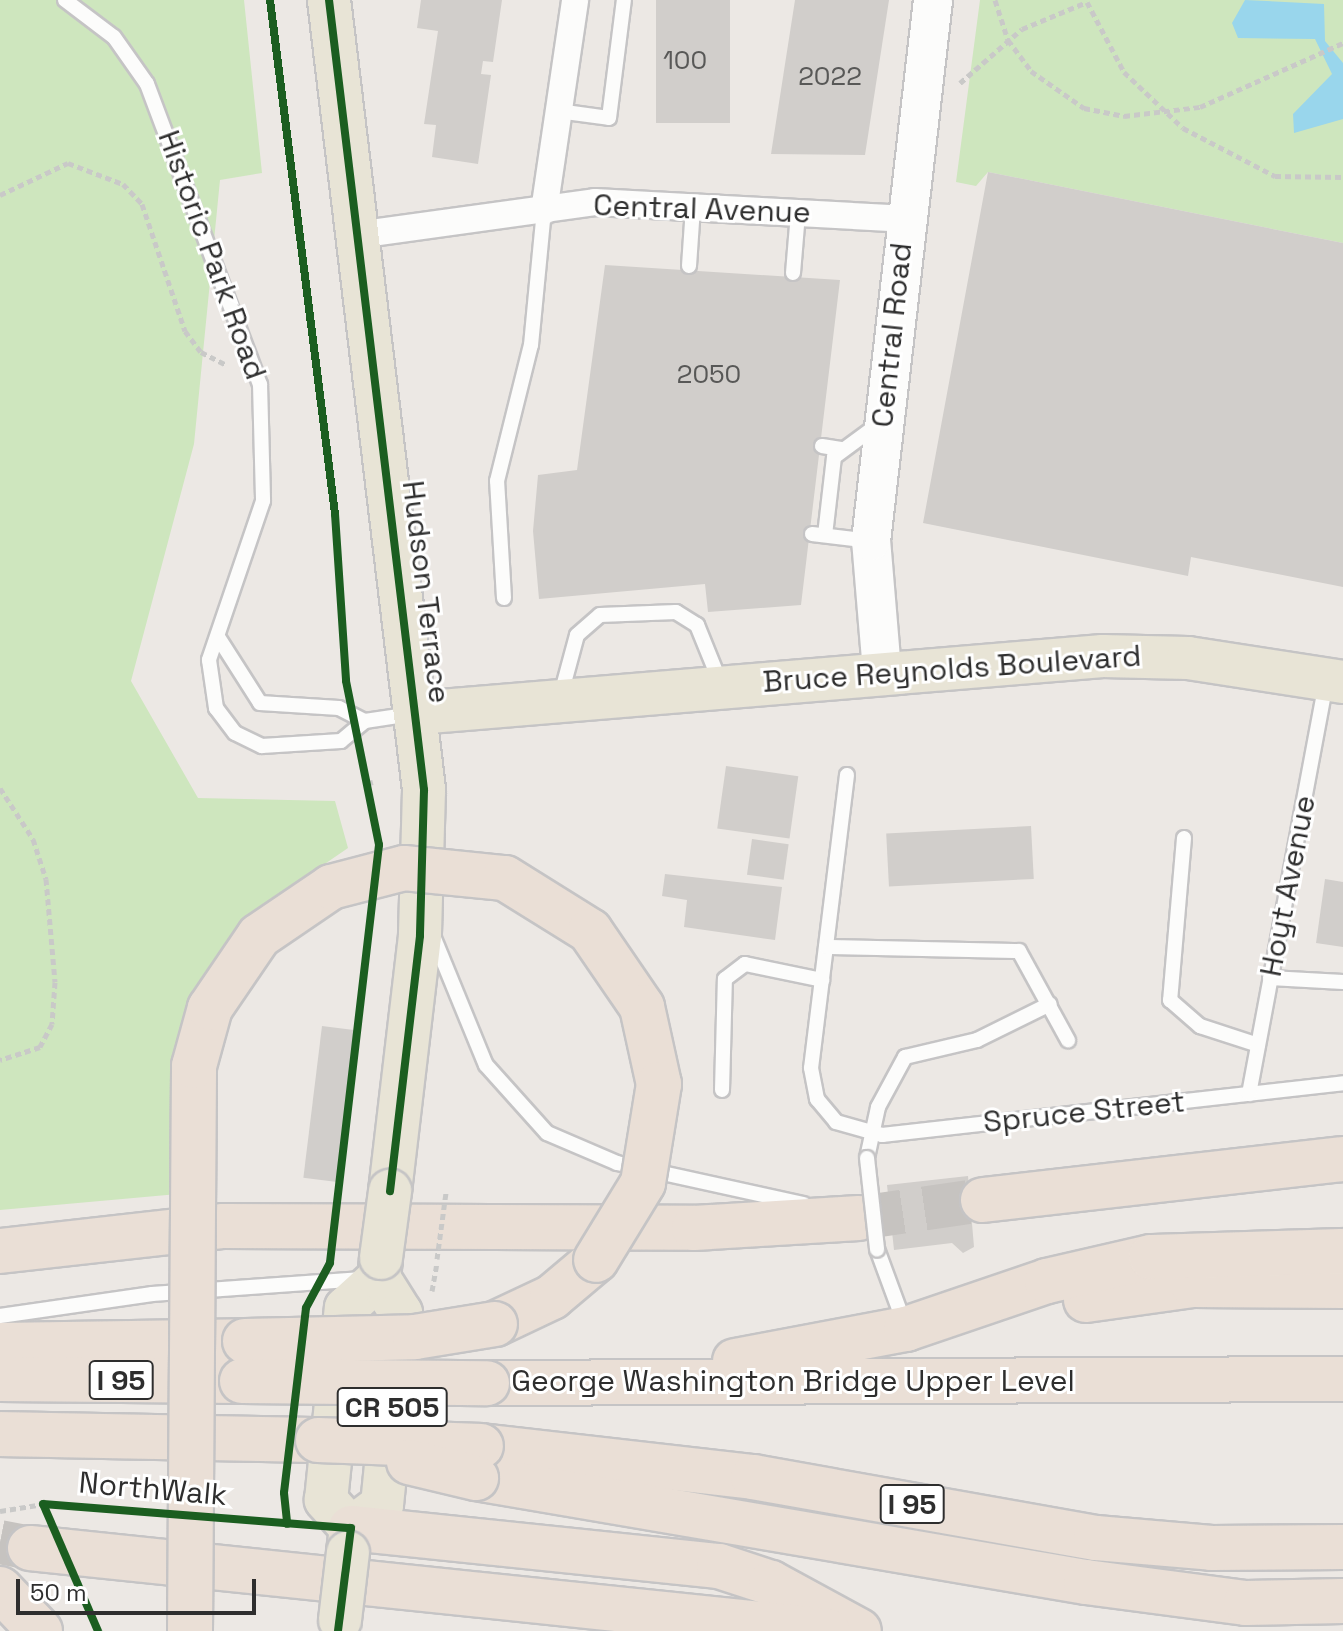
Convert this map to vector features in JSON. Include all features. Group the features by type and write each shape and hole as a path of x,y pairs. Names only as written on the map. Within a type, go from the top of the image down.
{"highway":[{"path":"0,1345 244,1361 495,1324 552,1297 615,1236 651,1157 657,1060 629,980 570,913 480,871 380,872 331,887 281,916 223,981 201,1036 192,1094 190,1631"},
{"path":"983,1200 1343,1159"},
{"path":"0,1251 211,1227 694,1228 868,1233"},
{"path":"618,1382 906,1329 952,1317 1047,1281 1151,1257 1343,1251"},
{"path":"952,1317 1161,1287 1343,1286"},
{"name":"George Washington Bridge Upper Level","path":"244,1361 487,1383 1343,1379"},
{"name":"I 95","path":"0,1379 244,1361"},
{"name":"I 95","path":"0,1434 318,1440 479,1462 753,1477 1096,1538 1343,1547"},
{"path":"479,1462 1246,1603 1343,1601"},
{"path":"37,1535 828,1631"},
{"path":"350,1540 665,1557 743,1573 790,1592 859,1631"},
{"path":"1172,1591 1343,1585"},
{"path":"0,1589 40,1631"}],"main road":[{"name":"Hudson Terrace","path":"329,0 417,713 422,907 380,1268"},
{"name":"Central Road","path":"882,671 871,541 904,219 933,0"},
{"name":"Bruce Reynolds Boulevard","path":"417,713 882,671 1148,656 1335,680"},
{"name":"CR 505","path":"380,1268 401,1313 382,1505 350,1540 326,1500 346,1308 380,1268"},
{"path":"339,1625 350,1540"}],"street":[{"path":"544,211 575,0"},
{"name":"Central Avenue","path":"357,235 595,202 904,219"}],"lane":[{"name":"Historic Park Road","path":"65,0 114,37 147,84 260,384 263,501 218,637 209,693 223,721 247,741 341,741 365,721 417,713"},
{"path":"558,111 609,118 624,0"},
{"path":"689,266 693,208"},
{"path":"504,598 497,481 531,345 544,211"},
{"path":"793,273 798,213"},
{"path":"871,541 819,534 841,449 884,417"},
{"path":"822,446 841,449"},
{"path":"560,698 577,635 600,615 676,612 697,625 722,685"},
{"name":"Historic Park Road","path":"218,637 260,703 339,708 365,721"},
{"name":"Hoyt Avenue","path":"1249,1094 1270,978 1335,680"},
{"path":"847,775 811,1078 829,1115 871,1135"},
{"path":"1184,838 1170,1000 1200,1026 1258,1045"},
{"path":"422,907 486,1065 547,1133 617,1163 868,1233"},
{"path":"826,947 1019,951 1068,1040"},
{"path":"722,1090 725,979 745,964 822,980"},
{"path":"1270,978 1343,982"},
{"path":"906,1329 868,1233 867,1158 871,1135 905,1057 977,1040 1050,1004"},
{"name":"Spruce Street","path":"871,1135 1343,1083"},
{"path":"0,1316 152,1294 380,1268"}],"path":[{"path":"995,0 1008,40 1031,71 1084,108 1166,116 1343,43"},
{"path":"960,83 1008,40 1056,10 1087,2 1108,51 1166,116 1265,173 1343,177"},
{"path":"0,195 68,163 123,184 142,204 185,331 225,364"},
{"path":"0,788 33,839 46,879 55,982 52,1024 40,1047 0,1060"},
{"path":"437,1259 446,1192"},
{"path":"330,1263 338,1193"}],"green space":[{"path":"0,0 244,0 262,173 220,180 194,444 131,681 198,798 335,801 348,848 246,918 189,1002 178,1194 0,1210"},
{"path":"980,0 1343,0 1343,243 988,172 976,186 956,182"}],"water":[{"path":"1245,0 1324,4 1325,41 1343,63 1343,119 1294,133 1293,114 1332,74 1315,39 1238,38 1232,23"}],"building":[{"path":"421,0 502,0 493,62 483,61 481,74 491,75 478,164 432,157 436,125 424,124 438,31 417,28"},
{"path":"656,0 730,0 730,123 656,123"},
{"path":"795,0 889,0 865,155 771,154"},
{"path":"988,172 1343,243 1343,587 1191,557 1188,576 923,523"},
{"path":"605,265 840,280 801,605 708,612 705,584 539,599 533,531 538,475 577,470"},
{"path":"726,766 798,776 790,839 717,828"},
{"path":"1031,826 1034,879 889,887 886,834"},
{"path":"752,839 789,844 784,880 747,875"},
{"path":"665,874 782,887 775,940 684,927 687,900 662,896"},
{"path":"1325,879 1343,882 1343,947 1316,943"},
{"path":"322,1026 356,1030 337,1182 303,1178"},
{"path":"968,1176 974,1247 963,1253 952,1243 894,1250 887,1185"}],"tunnel":[{"path":"859,1218 983,1200"},
{"path":"0,1542 30,1548"}],"cycle path":[{"path":"270,0 335,514 346,681 379,845 330,1263 306,1308 284,1493 287,1524"},
{"path":"329,0 424,790 420,936 390,1191"},
{"name":"NorthWalk","path":"98,1631 43,1504 351,1528 338,1631"}]}
